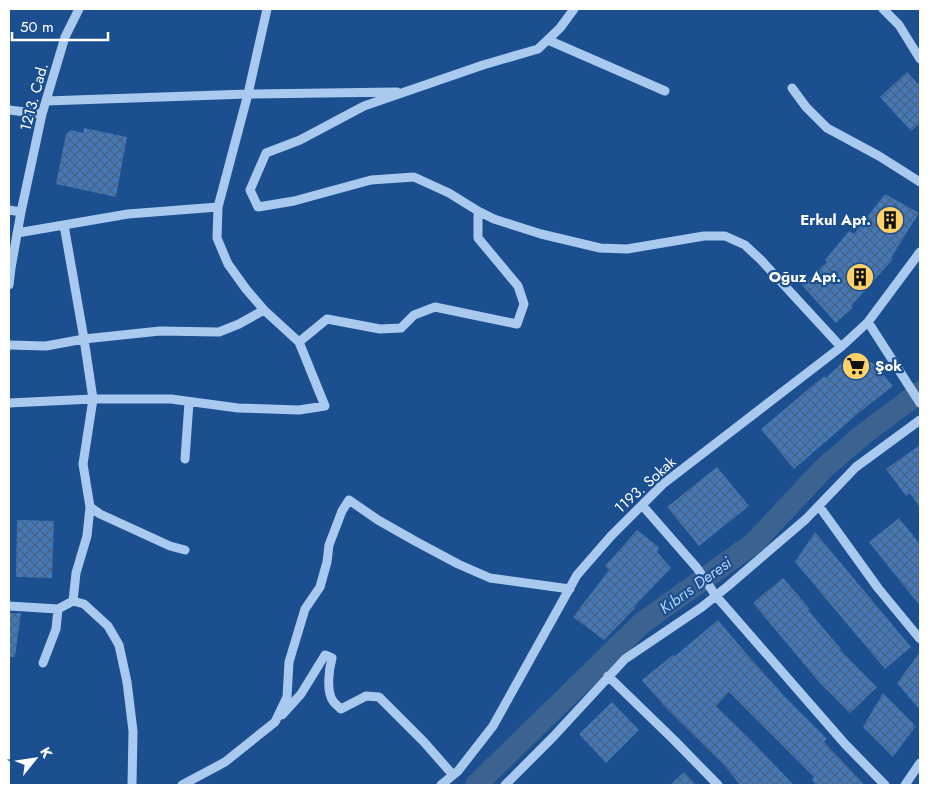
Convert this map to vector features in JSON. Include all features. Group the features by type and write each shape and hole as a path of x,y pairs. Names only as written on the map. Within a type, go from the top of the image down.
{"street":[{"name":"1213. Cad.","path":"9,285 21,212 42,114 65,37 79,9"},
{"path":"9,403 93,399 172,399 238,408 299,410 325,406 299,342 264,310 246,289 228,264 217,238 218,207 248,94 267,9"},
{"path":"574,9 560,28 538,49 483,65 364,106 300,140 266,152 250,190 258,207 294,201 371,180 414,177 449,193 478,212 494,219 541,234 600,248 627,249 704,236 725,236 745,245 761,260 841,348"},
{"path":"883,9 899,25 920,59"},
{"path":"548,40 666,91"},
{"path":"792,88 806,107 827,128 879,156 920,182"},
{"path":"46,101 248,94 404,92"},
{"path":"9,110 42,114"},
{"path":"17,233 128,214 218,207"},
{"path":"9,210 21,212"},
{"path":"299,342 328,319 380,329 401,328 414,315 434,307 517,324 524,304 518,286 478,238 478,212"},
{"path":"64,225 93,399 82,464 90,507 87,536 76,573 73,601"},
{"name":"1193. Sokak","path":"441,785 458,771 493,726 577,575 590,559 663,484 841,348 868,322 920,252"},
{"path":"9,345 46,346 84,339 160,331 219,332 239,324 264,310"},
{"path":"868,322 919,402"},
{"path":"185,459 189,402"},
{"path":"510,784 625,659 702,607 806,519 856,467 920,420"},
{"path":"275,722 287,697 289,662 305,609 320,587 327,562 329,545 342,511 349,500 378,520 415,541 458,564 490,578 570,589"},
{"path":"642,505 697,568 715,595 845,744 885,785"},
{"path":"819,506 878,588 920,639"},
{"path":"90,507 100,514 170,546 185,550"},
{"path":"9,606 58,609 73,601 84,604 108,626 119,644 127,682 133,730 132,785"},
{"path":"43,663 56,629 58,609"},
{"path":"182,785 225,762 275,722 301,694 325,655 332,658 329,670 329,690 332,700 341,710 366,696 380,698 424,742 453,775"},
{"path":"608,676 718,785"},
{"path":"905,785 920,763"}],"building":[{"path":"907,72 920,86 920,123 911,131 880,97"},
{"path":"84,128 127,137 116,197 56,184 66,134 71,130 83,133"},
{"path":"885,194 919,213 891,258 893,259 851,306 853,308 836,323 802,285 827,262 825,260 849,231 854,234"},
{"path":"852,358 873,363 893,386 794,469 761,429 824,376 826,378 842,363"},
{"path":"920,445 920,508 910,493 906,496 886,469"},
{"path":"717,467 749,506 699,546 667,507"},
{"path":"899,518 920,544 920,606 869,542"},
{"path":"17,520 54,521 52,578 16,577"},
{"path":"637,530 659,547 657,552 671,568 604,640 573,617 609,570 605,566"},
{"path":"815,532 911,647 885,669 795,562"},
{"path":"783,578 810,609 808,610 840,650 877,687 850,713 819,682 753,603"},
{"path":"9,613 21,613 15,657 9,657"},
{"path":"718,620 781,693 827,739 824,742 865,785 817,785 812,780 814,777 729,692 716,706 794,785 740,785 725,766 667,709 642,680 673,655 675,656"},
{"path":"920,652 920,710 897,683"},
{"path":"883,693 915,727 893,757 863,727"},
{"path":"612,702 639,730 606,763 579,734"},
{"path":"684,772 696,785 670,785"}],"waterway":[{"name":"Kıbrıs Deresi","path":"476,785 642,623 754,543 824,468 865,433 920,392"}],"place":[{"name":"Erkul Apt.","path":"890,220"},
{"name":"Oğuz Apt.","path":"860,277"},
{"name":"Şok","path":"856,366"}]}
